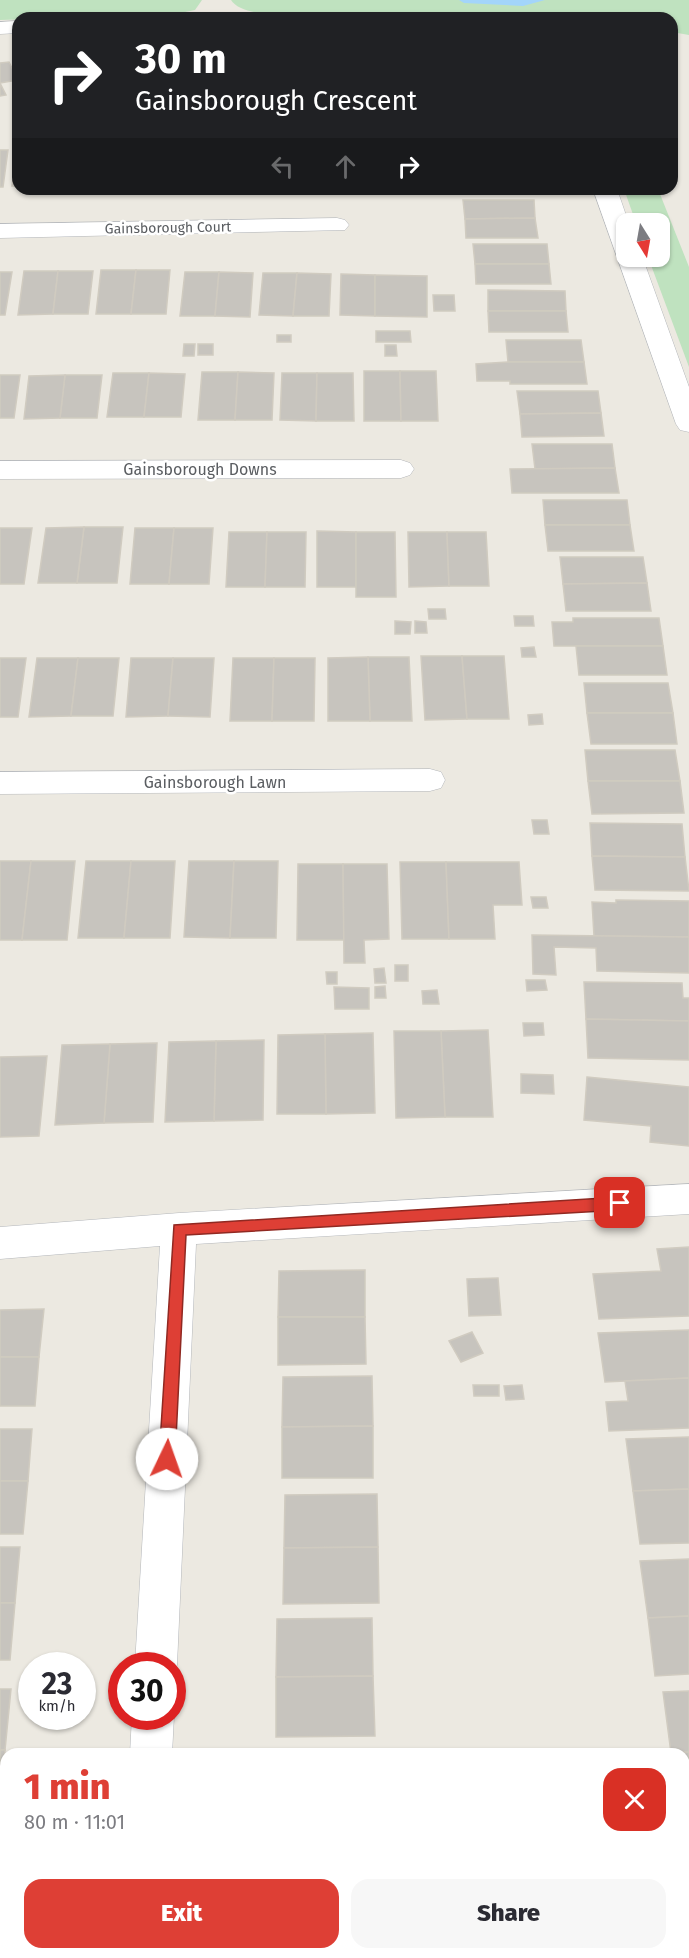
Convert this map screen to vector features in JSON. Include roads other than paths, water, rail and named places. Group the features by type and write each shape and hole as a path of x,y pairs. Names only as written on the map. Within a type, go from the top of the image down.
{"street":[{"path":"607,195 616,220"},
{"name":"Gainsborough Court","path":"0,231 337,225"},
{"path":"634,267 689,424"},
{"name":"Gainsborough Downs","path":"0,470 401,469"},
{"name":"Gainsborough Lawn","path":"0,783 430,780"},
{"path":"0,1243 179,1229 689,1199"},
{"path":"157,1652 179,1229"},
{"path":"151,1748 152,1730"}],"waterway":[{"path":"464,0 523,3 540,0"}]}
